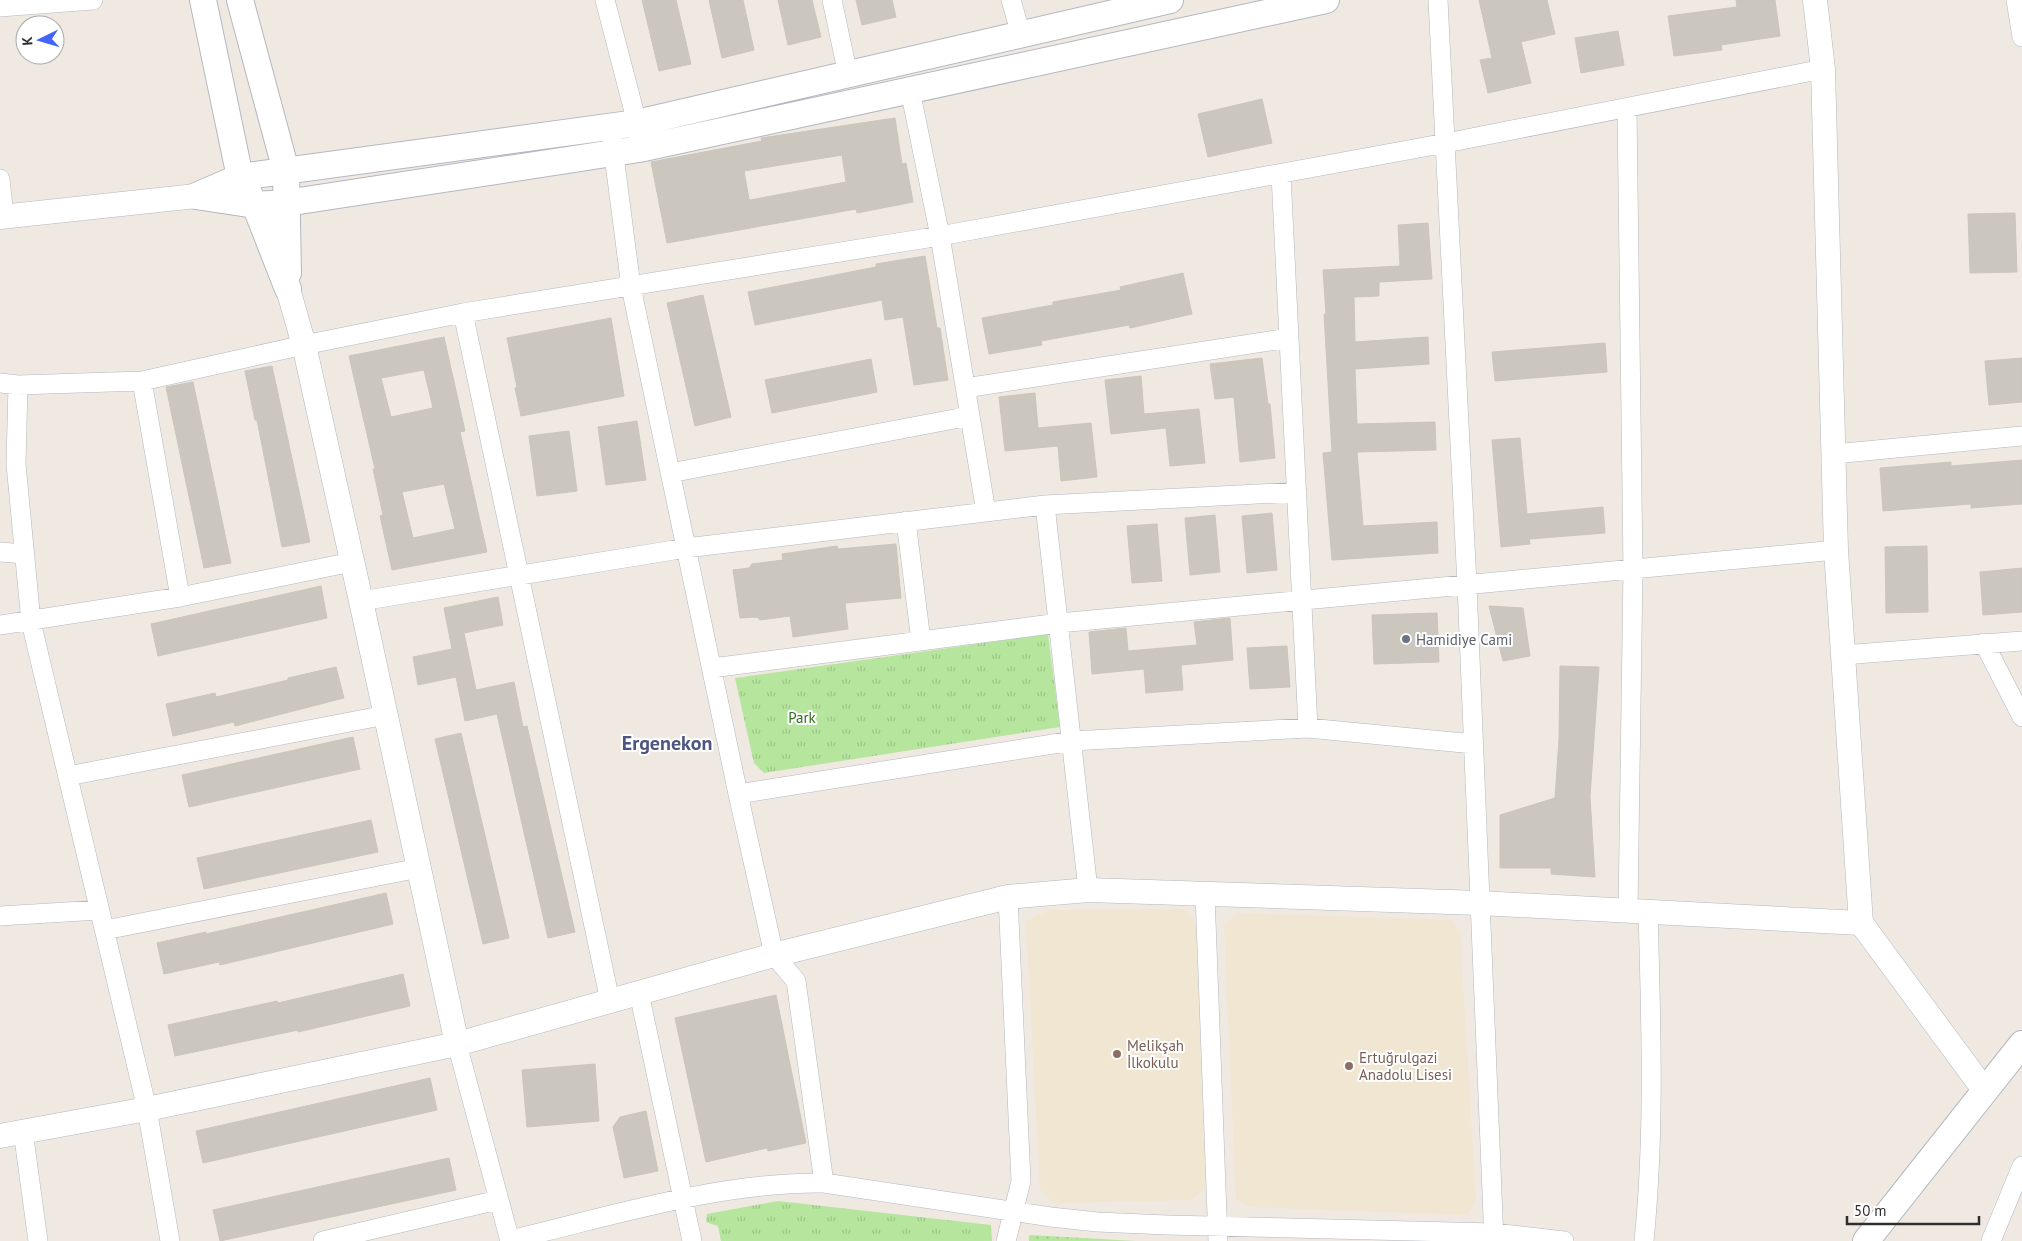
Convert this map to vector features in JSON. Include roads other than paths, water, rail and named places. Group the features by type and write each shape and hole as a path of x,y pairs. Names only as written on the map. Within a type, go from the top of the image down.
{"main road":[{"path":"203,0 240,177 255,205 288,289"},
{"path":"240,0 286,171 288,289"},
{"path":"196,196 255,205 286,203 613,153 638,136 848,75 1170,0"},
{"path":"196,196 240,177 610,128 638,136 910,90 1326,0"},
{"path":"1866,1241 1985,1091 2018,1056"}],"street":[{"path":"0,7 93,0"},
{"path":"604,0 638,136"},
{"path":"832,0 848,75"},
{"path":"1011,0 1021,34"},
{"path":"1438,0 1467,585 1494,1237"},
{"path":"1815,0 1823,69 1836,550 1861,923 1985,1091"},
{"path":"2016,0 2022,37"},
{"path":"170,1241 147,1109 31,622 9,384 142,381 304,345 463,313 940,236 1446,143 1823,69"},
{"path":"910,90 940,236 986,512"},
{"path":"1627,108 1638,911 1652,1111 1649,1199 1644,1241"},
{"path":"610,128 631,287 738,794 774,955 796,981 824,1183"},
{"path":"1281,174 1308,728"},
{"path":"0,179 2,217 196,196"},
{"path":"288,289 304,345 457,1044 510,1241 682,1199 764,1185 824,1183 1051,1217 1217,1234 1494,1237 1564,1241"},
{"path":"463,313 610,1001"},
{"path":"965,388 1289,338"},
{"path":"142,381 180,597"},
{"path":"670,473 970,416"},
{"path":"1834,454 2022,436"},
{"path":"361,601 686,548 1045,505 1297,492"},
{"path":"1045,505 1088,890"},
{"path":"906,522 921,641"},
{"path":"712,668 1059,623 1836,550"},
{"path":"0,552 24,554"},
{"path":"0,625 31,622 180,597 352,562"},
{"path":"1843,655 2022,640"},
{"path":"1984,643 2022,717"},
{"path":"68,776 386,715"},
{"path":"738,794 1072,741 1308,728 1474,744"},
{"path":"105,930 420,868"},
{"path":"38,1241 11,1134 147,1109 457,1044 774,955 1008,897 1088,890 1480,903 1861,923"},
{"path":"1205,894 1217,1234"},
{"path":"1006,1241 1022,1181 1008,897"},
{"path":"0,916 99,910"},
{"path":"639,993 692,1241"},
{"path":"1991,1241 2022,1166"},
{"path":"323,1241 498,1200"}],"place":[{"name":"Hamidiye Cami","path":"1406,639"},
{"name":"Melikşah İlkokulu","path":"1117,1054"},
{"name":"Ertuğrulgazi Anadolu Lisesi","path":"1349,1066"}],"district":[{"name":"Ergenekon","path":"667,743"}],"park label":[{"name":"Park","path":"802,717"}]}
